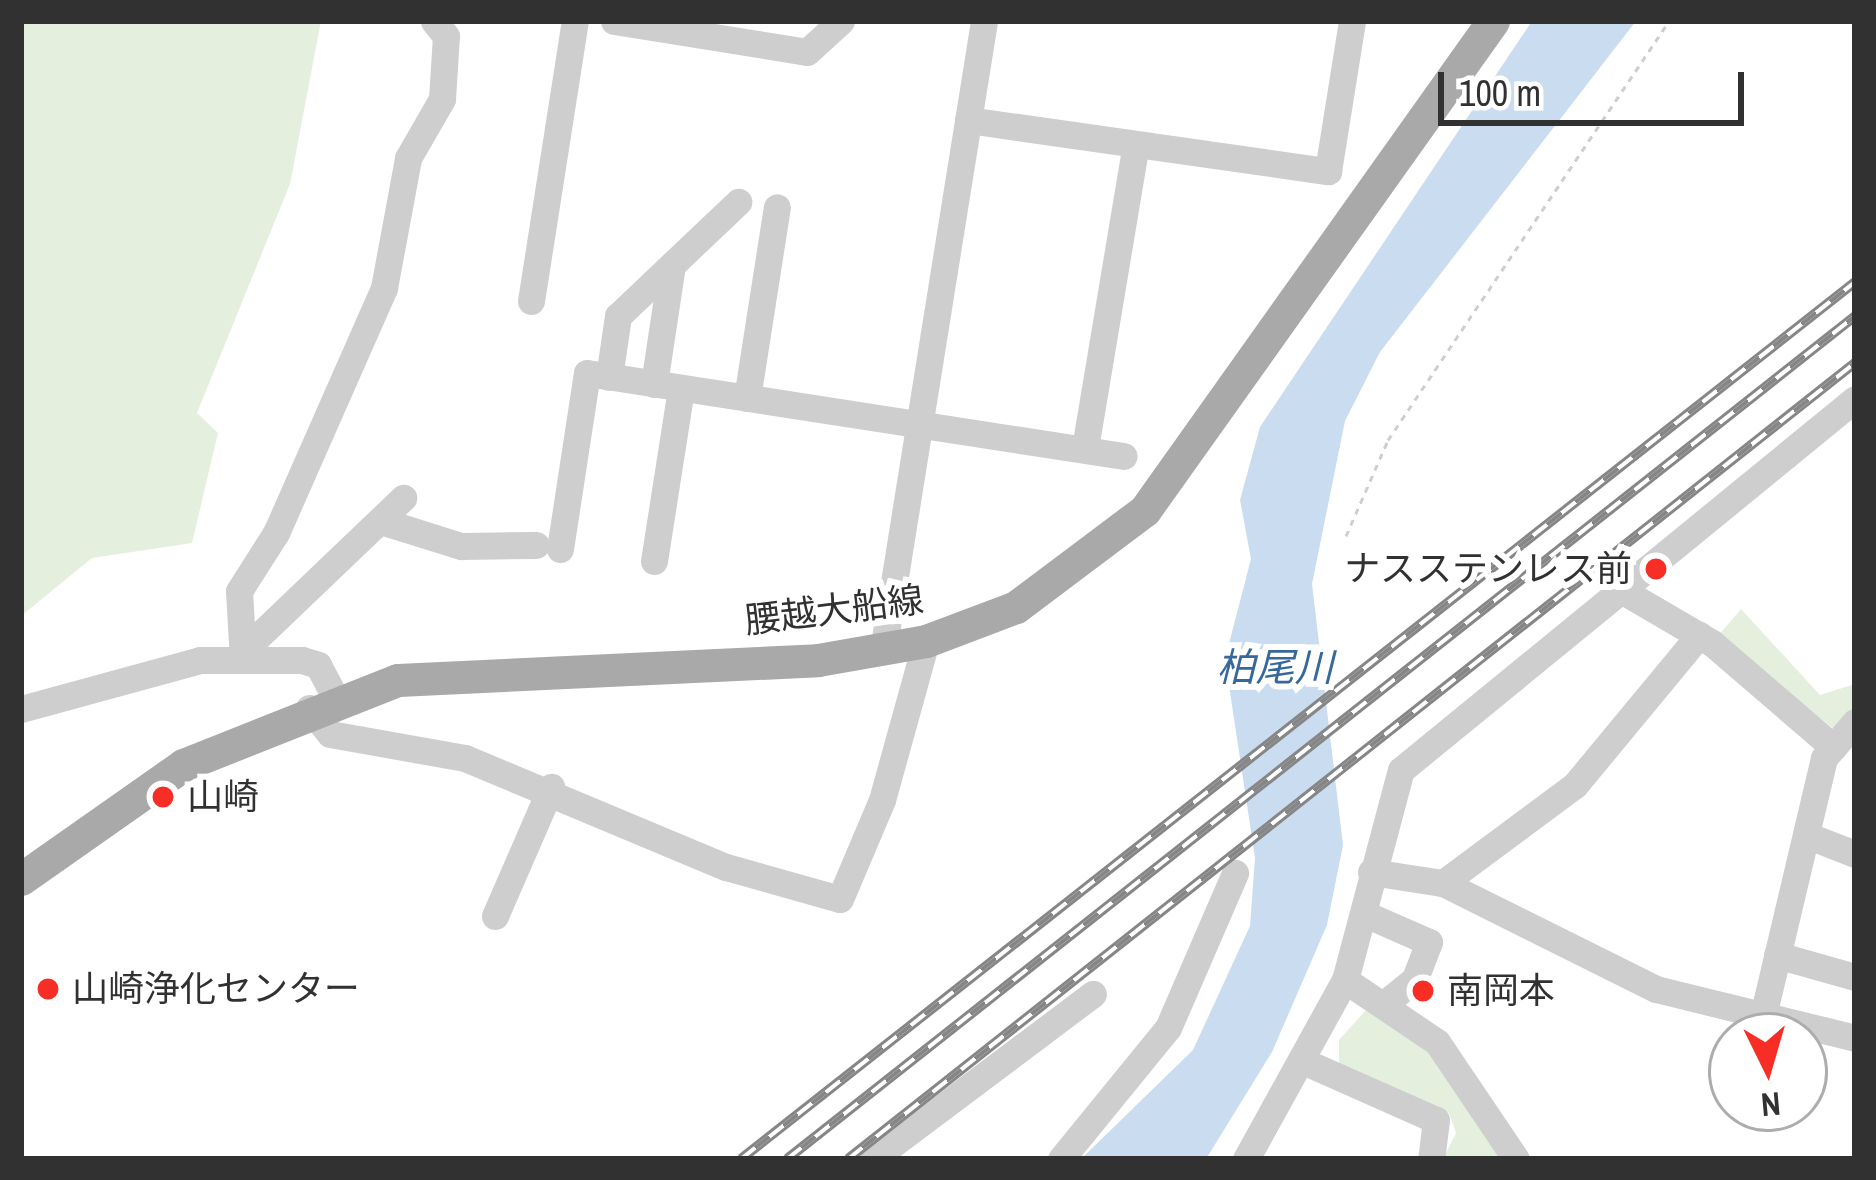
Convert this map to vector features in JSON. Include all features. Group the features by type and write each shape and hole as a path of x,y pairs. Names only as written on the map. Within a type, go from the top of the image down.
{"main road":[{"name":"腰越大船線","path":"21,879 183,765 322,704 453,670 883,651 926,641 1063,580 1145,510 1493,21"}],"street":[{"path":"244,655 239,591 276,533 384,287 409,158 442,99 446,36 434,21"},
{"path":"531,301 575,21"},
{"path":"614,21 807,52 841,21"},
{"path":"883,651 984,21"},
{"path":"968,120 1135,148 1328,171 1352,21"},
{"path":"1085,448 1135,148"},
{"path":"609,377 618,316 738,202"},
{"path":"747,398 777,207"},
{"path":"653,561 668,386 672,265"},
{"path":"381,521 461,546 548,547 586,374 1124,456"},
{"path":"1246,1159 1305,1061 1345,980 1365,914 1390,788 1414,754 1855,399"},
{"path":"244,655 403,498"},
{"path":"1616,587 1699,635 1834,747"},
{"path":"1443,884 1575,784 1699,635"},
{"path":"21,709 200,660 244,655 318,665 330,734 551,787 688,853 812,899 839,899 882,800 926,641"},
{"path":"1764,1012 1806,835 1834,747 1855,722"},
{"path":"495,916 551,787"},
{"path":"1806,835 1855,854"},
{"path":"1371,872 1443,884 1656,989 1747,1012"},
{"path":"1060,1159 1168,1028 1235,873"},
{"path":"1365,914 1429,942 1414,979 1388,1001"},
{"path":"1777,955 1855,977"},
{"path":"1345,980 1388,1001 1437,1042 1516,1159"},
{"path":"873,1159 1093,994"},
{"path":"1305,1061 1436,1120 1431,1159"}],"path":[{"path":"1346,536 1388,440 1669,21"}],"green space":[{"path":"21,21 321,21 290,184 197,413 218,433 192,543 92,558 21,616"},
{"path":"1741,609 1820,695 1855,684 1855,707 1835,730 1718,636"},
{"path":"1366,1010 1428,1047 1505,1159 1443,1159 1456,1133 1449,1113 1339,1068 1339,1040"}],"water":[{"name":"柏尾川","path":"1532,21 1636,21 1380,352 1345,421 1312,584 1343,845 1327,925 1272,1052 1206,1159 1081,1159 1193,1050 1250,926 1255,858 1225,659 1251,559 1240,500 1260,427"}],"railway":[{"path":"741,1159 1855,282"},
{"path":"787,1159 1855,316"},
{"path":"848,1159 1855,363"}],"place":[{"name":"ナスステンレス前","path":"1656,569"},
{"name":"山崎","path":"163,797"},
{"name":"山崎浄化センター","path":"48,989"},
{"name":"南岡本","path":"1423,991"}]}
